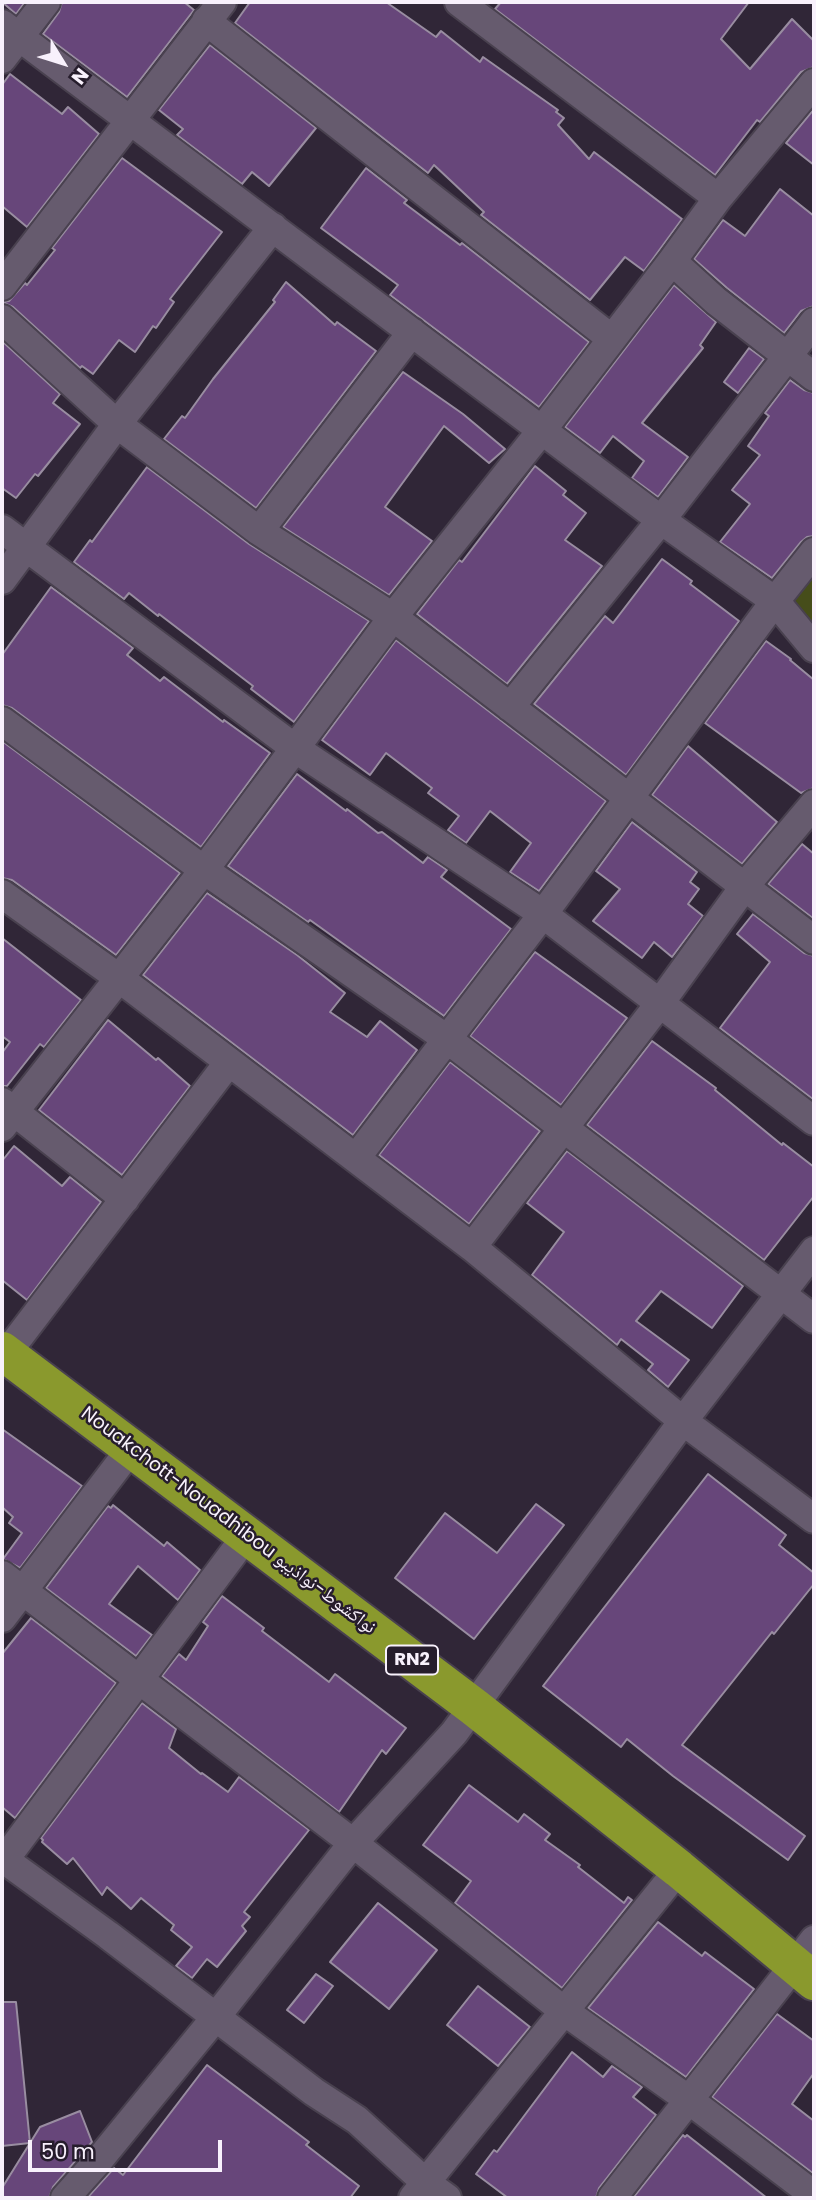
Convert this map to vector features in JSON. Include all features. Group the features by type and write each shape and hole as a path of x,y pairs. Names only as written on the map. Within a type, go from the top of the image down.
{"highway":[{"name":"Nouakchott-Nouadhibou نواكشوط-نواذيبو","path":"4,1352 130,1450 474,1707 679,1869 808,1962"}],"street":[{"path":"2,59 10,30 46,2"},
{"path":"466,4 718,198"},
{"path":"2,286 214,12 612,339"},
{"path":"10,30 661,520 775,601 814,648"},
{"path":"125,1199 6,1114 204,870 393,617 542,430 718,198 814,83"},
{"path":"2,580 117,424 273,227"},
{"path":"672,261 716,301 814,377"},
{"path":"2,319 117,424 260,531 393,617 814,940"},
{"path":"510,707 661,520 814,322"},
{"path":"260,531 412,332"},
{"path":"2,529 296,749 543,914 814,1121"},
{"path":"356,1158 814,552"},
{"path":"2,721 204,870 447,1039 814,1319"},
{"path":"472,1247 660,1003 744,887 814,804"},
{"path":"2,894 119,978 472,1247 683,1421 814,1519"},
{"path":"4,1352 229,1062"},
{"path":"65,2198 215,2018 353,1843 454,1733 683,1421 814,1251"},
{"path":"2,1618 12,1583 130,1450"},
{"path":"247,1535 3,1861 108,1935 314,2092 357,2120 428,2193 564,2011 679,1869"},
{"path":"12,1583 353,1843 564,2011 689,2100 810,2195"},
{"path":"612,2198 689,2100 808,1962"}],"green space":[{"path":"814,567 814,628 790,593"}],"building":[{"path":"2,2 25,2 16,14"},
{"path":"62,2 184,2 194,10 127,97 43,34 59,12"},
{"path":"250,2 386,2 436,37 441,31 480,62 483,57 558,110 556,112 564,118 558,125 589,159 594,152 682,219 644,271 625,257 590,300 481,215 484,212 434,165 428,173 235,23"},
{"path":"501,2 749,2 721,39 750,69 792,19 814,41 814,67 801,72 760,122 757,120 715,175 495,9"},
{"path":"210,45 316,128 269,186 252,172 242,184 177,135 183,129 159,110"},
{"path":"10,74 62,114 68,107 99,134 27,227 2,206 2,85"},
{"path":"814,109 814,165 786,143"},
{"path":"122,158 222,232 170,299 174,302 156,328 153,326 135,352 119,340 93,374 82,366 80,368 13,307 2,302 9,301 25,283 27,285 55,250 52,248"},
{"path":"366,168 407,200 404,203 460,245 462,243 589,342 539,407 390,295 398,285 321,228"},
{"path":"780,189 814,216 814,306 801,311 784,333 694,259 723,220 745,236"},
{"path":"286,282 335,325 337,322 376,351 256,508 164,439 182,416 185,418 275,302 273,300"},
{"path":"674,285 716,322 700,345 703,348 642,423 688,457 658,497 632,478 644,461 613,436 600,453 565,427"},
{"path":"2,341 60,394 53,403 80,424 38,476 35,474 16,498 2,488"},
{"path":"749,348 764,359 738,393 724,382"},
{"path":"403,372 463,414 505,449 489,463 444,426 385,507 432,541 389,595 283,527"},
{"path":"790,380 804,390 814,393 814,536 801,542 772,578 720,542 750,504 732,490 760,455 748,446 769,416 765,413"},
{"path":"535,466 566,491 563,495 586,513 565,540 602,566 507,684 417,614 459,560 462,562"},
{"path":"147,467 249,544 369,621 294,722 251,689 253,686 159,614 158,616 129,593 124,599 74,562"},
{"path":"662,559 739,621 626,775 534,704 605,616 613,623"},
{"path":"51,587 133,648 127,655 160,681 164,677 223,722 224,720 270,753 201,847 12,708 2,705 2,655"},
{"path":"396,640 606,801 539,891 510,872 531,843 490,811 466,843 448,830 459,816 428,793 432,788 386,753 370,775 322,740"},
{"path":"766,641 814,680 814,788 801,793 705,723"},
{"path":"2,741 180,873 116,955 12,880 2,878"},
{"path":"688,746 777,822 742,864 652,795"},
{"path":"297,774 423,863 428,857 447,870 441,877 511,929 444,1016 310,920 308,922 228,866"},
{"path":"632,822 697,872 690,882 699,889 688,904 703,916 672,957 654,942 642,958 593,921 620,889 596,871"},
{"path":"802,844 814,854 814,919 768,884"},
{"path":"207,893 297,955 345,993 330,1012 367,1037 380,1021 417,1050 353,1135 143,975"},
{"path":"753,914 804,953 814,956 814,1100 720,1028 770,962 737,934"},
{"path":"2,938 81,1000 44,1047 40,1044 7,1086 2,1086 2,1053 10,1042 2,1036"},
{"path":"535,952 627,1018 561,1105 470,1036"},
{"path":"108,1020 190,1086 122,1175 39,1110"},
{"path":"652,1041 716,1088 715,1090 782,1145 783,1143 814,1167 814,1196 764,1260 587,1125"},
{"path":"450,1062 540,1131 469,1224 379,1155"},
{"path":"14,1146 62,1186 70,1177 101,1202 27,1300 2,1280 2,1161"},
{"path":"567,1151 743,1286 712,1328 661,1291 636,1321 689,1360 668,1387 648,1370 653,1364 621,1339 617,1345 532,1275 564,1232 527,1203"},
{"path":"2,1429 82,1486 20,1568 3,1559 22,1533 9,1523 13,1517 2,1507"},
{"path":"708,1474 786,1535 779,1545 814,1573 814,1584 682,1745 805,1836 788,1860 627,1739 621,1747 543,1686"},
{"path":"536,1504 564,1525 474,1639 395,1578 445,1513 497,1553"},
{"path":"113,1505 164,1546 167,1542 200,1570 178,1600 138,1566 109,1604 152,1635 136,1656 46,1588 108,1506 111,1508"},
{"path":"222,1596 264,1628 262,1631 329,1682 335,1674 406,1728 386,1754 382,1750 339,1812 162,1676 179,1654 186,1660 208,1626 203,1622"},
{"path":"31,1618 116,1683 15,1818 2,1807 2,1654"},
{"path":"142,1703 176,1729 169,1748 201,1774 228,1792 239,1777 309,1830 244,1912 250,1917 242,1926 246,1931 217,1967 207,1959 192,1978 176,1966 192,1947 171,1930 174,1925 141,1898 131,1909 107,1887 102,1895 73,1858 67,1864 42,1842 41,1838"},
{"path":"469,1785 518,1822 524,1814 550,1834 545,1840 580,1865 578,1867 624,1903 628,1897 632,1900 562,1988 455,1903 471,1881 423,1845"},
{"path":"378,1903 437,1950 389,2009 330,1962"},
{"path":"658,1922 702,1956 705,1952 754,1989 686,2077 588,2008"},
{"path":"316,1974 333,1986 304,2023 287,2010"},
{"path":"478,1986 530,2027 498,2066 447,2025"},
{"path":"2,2002 16,2002 30,2143 2,2146"},
{"path":"777,2014 814,2041 814,2073 792,2104 814,2121 814,2174 712,2097"},
{"path":"572,2052 603,2077 612,2066 642,2087 633,2097 656,2115 599,2188 596,2198 508,2198 476,2174 494,2150 497,2152"},
{"path":"207,2065 309,2142 306,2145 359,2186 350,2198 87,2198 114,2168 123,2175"},
{"path":"80,2111 92,2142 53,2187 49,2198 2,2198 2,2188 40,2127"},
{"path":"683,2135 687,2135 767,2198 633,2198"}]}
